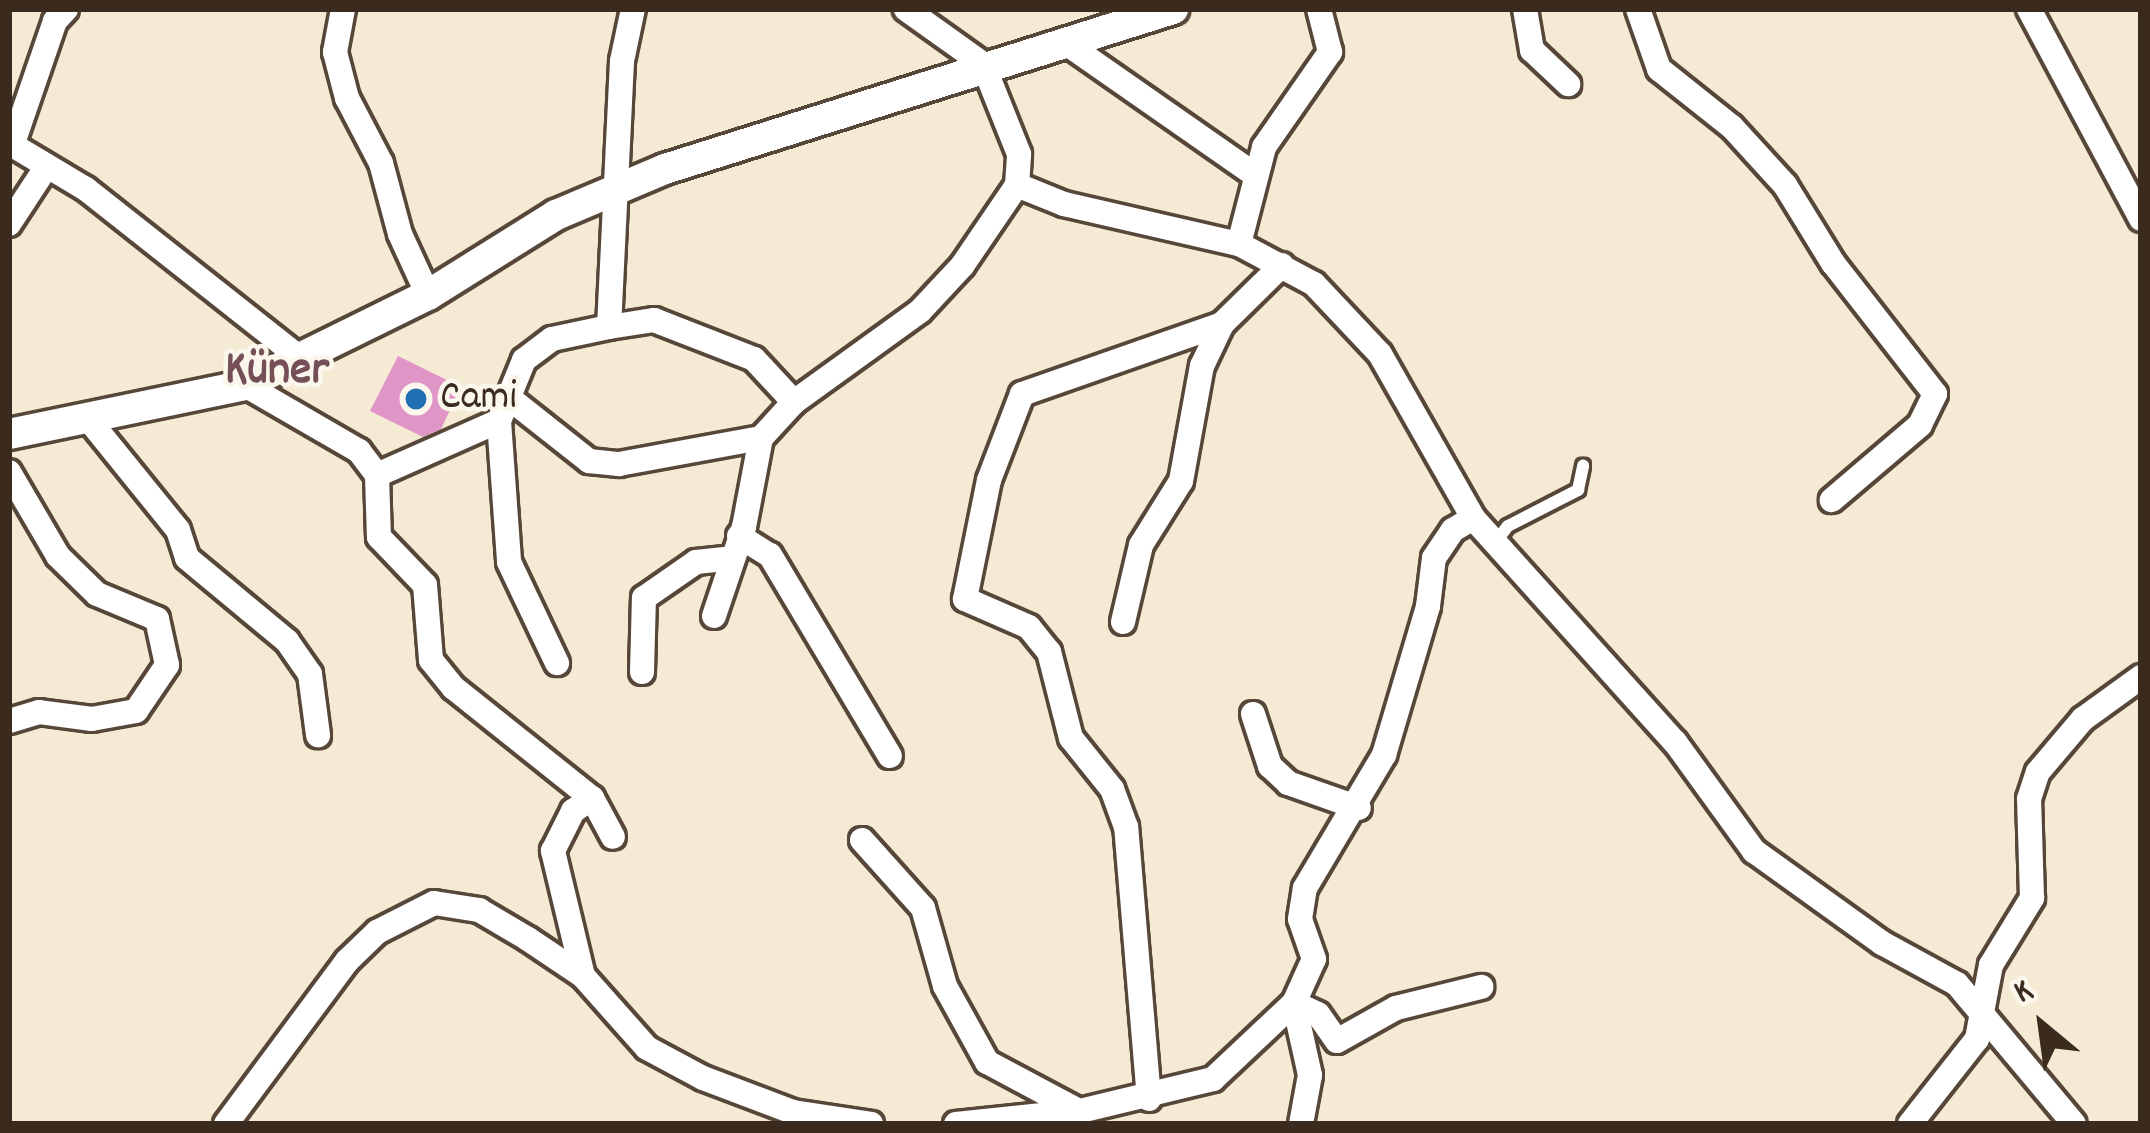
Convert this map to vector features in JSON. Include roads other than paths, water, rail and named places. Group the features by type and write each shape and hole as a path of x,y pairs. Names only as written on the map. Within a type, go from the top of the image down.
{"street":[{"path":"66,9 55,21 11,144 47,166 299,356"},
{"path":"343,9 335,52 347,98 381,163 400,234 428,295"},
{"path":"609,327 622,61 633,9"},
{"path":"714,616 760,438 794,402 920,310 962,266 1017,185 1019,154 983,64 906,9"},
{"path":"10,444 89,420 245,385 428,295 556,215 664,169 1064,41 1104,19 1173,9"},
{"path":"1239,244 1264,147 1330,52 1319,9"},
{"path":"1525,9 1532,50 1568,84"},
{"path":"1638,9 1659,69 1732,127 1785,184 1833,262 1935,394 1920,425 1832,500"},
{"path":"2029,9 2141,219"},
{"path":"1064,41 1254,174"},
{"path":"9,224 47,166"},
{"path":"1017,185 1064,204 1239,244 1314,284 1380,354 1473,518 1675,742 1754,851 1978,1003 2074,1124"},
{"path":"1123,622 1142,545 1181,481 1202,366 1222,324 1282,265"},
{"path":"557,663 509,562 506,411 524,360 552,339 653,320 754,359 794,402"},
{"path":"1149,1099 1126,827 1112,790 1071,738 1048,652 1029,627 965,599 989,480 1022,394 1222,324"},
{"path":"245,385 359,451 377,475 379,537 425,586 431,660 454,688 592,798 613,837"},
{"path":"506,411 589,461 619,464 760,438"},
{"path":"377,475 506,411"},
{"path":"89,420 178,530 187,558 287,641 310,674 318,735"},
{"path":"9,472 58,556 97,594 158,620 167,665 136,711 92,719 39,712 9,722"},
{"path":"956,1124 1071,1116 1149,1099 1213,1078 1294,1004 1313,959 1300,919 1305,889 1359,808 1405,689 1434,558 1453,530 1473,518"},
{"path":"642,672 644,598 697,562 735,547 770,555 890,756"},
{"path":"1910,1124 1977,1039 1978,1003 2032,898 2029,799 2038,772 2083,719 2141,677"},
{"path":"1253,715 1270,766 1288,783 1359,808"},
{"path":"584,976 553,851 573,811 592,798"},
{"path":"862,840 923,908 945,986 987,1062 1071,1116"},
{"path":"226,1124 347,961 377,932 434,903 478,910 584,976 647,1048 704,1078 793,1112 871,1124"},
{"path":"1294,1004 1318,1014 1337,1041 1396,1008 1481,987"},
{"path":"1294,1004 1310,1075 1301,1124"}],"lane":[{"path":"1495,544 1508,526 1578,490 1583,466"}],"place":[{"name":"Cami","path":"416,399"}],"district":[{"name":"Küner","path":"277,373"}]}
